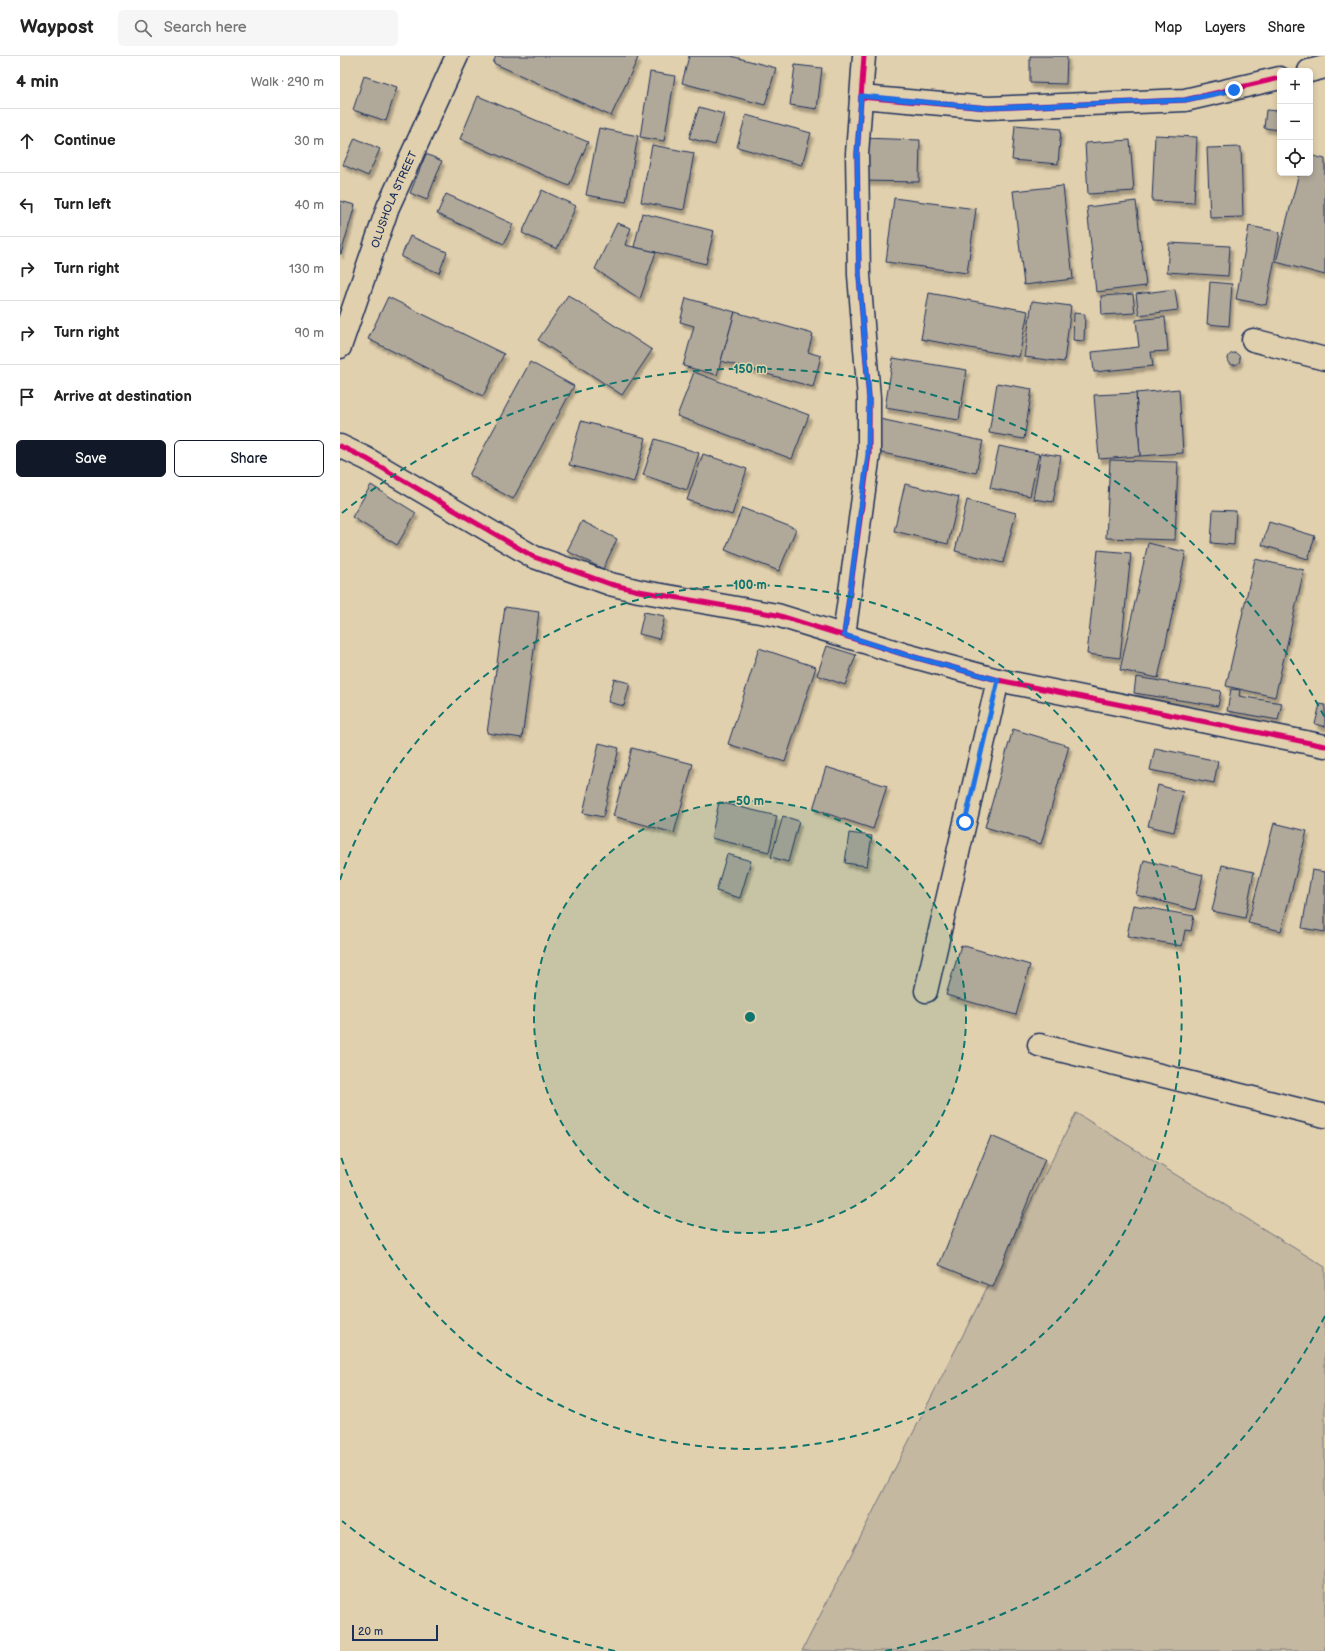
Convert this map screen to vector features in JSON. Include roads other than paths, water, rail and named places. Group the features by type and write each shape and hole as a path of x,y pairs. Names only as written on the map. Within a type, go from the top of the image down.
{"street":[{"name":"OLUSHOLA STREET","path":"340,346 388,207 457,56"},
{"path":"844,635 868,454 869,398 859,275 857,162 864,56"},
{"path":"1313,70 1325,67"},
{"path":"861,96 988,108 1185,100 1277,79"},
{"path":"1253,340 1325,359"},
{"path":"340,446 367,459 534,557 610,584 639,591 777,615 903,654 998,680 1325,746"},
{"path":"926,992 998,680"},
{"path":"1040,1045 1325,1116"}]}
